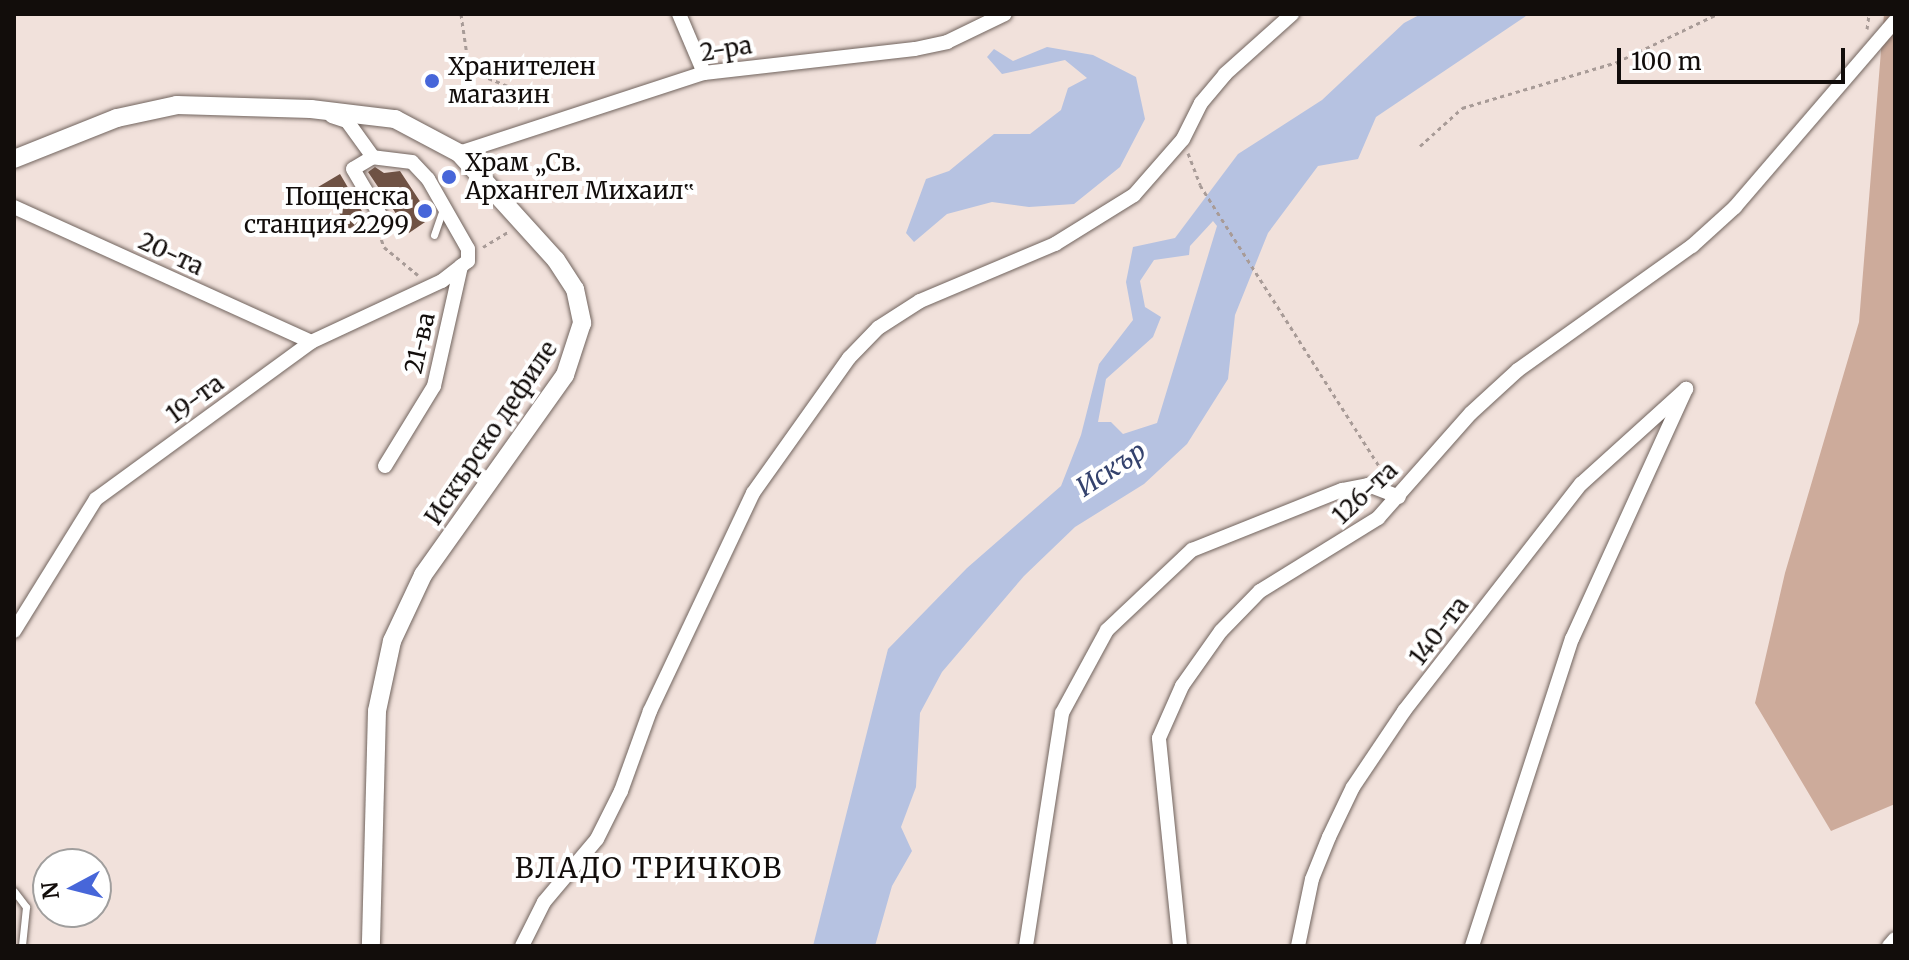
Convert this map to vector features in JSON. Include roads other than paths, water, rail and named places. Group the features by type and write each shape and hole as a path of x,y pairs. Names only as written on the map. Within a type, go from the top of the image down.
{"main road":[{"name":"Искърско дефиле","path":"14,159 144,110 211,103 311,109 395,119 459,153 524,223 575,289 582,323 579,342 565,375 423,575 392,641 377,711 371,946"}],"street":[{"path":"679,14 704,73"},
{"name":"2-ра","path":"459,153 704,73 915,49 947,42 1005,14"},
{"path":"522,946 544,902 597,839 650,711 753,493 849,358 878,328 920,301 1097,221 1134,195 1183,139 1201,103 1225,74 1292,14"},
{"name":"126-та","path":"1180,946 1159,767 1159,738 1167,713 1221,631 1260,591 1351,539 1399,497 1471,413 1518,370 1692,246 1735,207 1895,21"},
{"path":"311,109 347,121 373,157"},
{"path":"383,220 353,169 373,157 412,162 444,207 465,260"},
{"name":"20-та","path":"14,207 311,342"},
{"name":"19-та","path":"14,631 96,499 311,342 422,290 465,260"},
{"name":"21-ва","path":"385,466 434,386 465,260"},
{"name":"140-та","path":"1298,946 1312,879 1329,837 1353,787 1404,711 1581,484 1686,389 1572,639 1472,946"},
{"path":"1026,946 1062,713 1107,630 1192,550 1342,490 1368,485 1399,497"},
{"path":"1889,946 1895,939"}],"lane":[{"path":"434,235 444,207"},
{"path":"14,891 26,907 22,946"}],"water":[{"name":"Искър","path":"1421,14 1529,14 1376,117 1358,159 1318,166 1268,233 1235,315 1228,379 1187,444 1144,484 1075,527 1024,576 942,672 920,713 916,787 901,827 912,851 892,886 875,946 813,946 888,649 967,568 1061,486 1081,435 1099,364 1133,320 1126,282 1133,247 1175,238 1238,154 1322,100 1404,23","holes":["1213,221 1217,226 1157,423 1123,434 1111,422 1098,422 1106,379 1153,337 1161,317 1145,307 1140,281 1154,260 1189,255 1190,246"]},
{"path":"1047,47 1093,55 1136,77 1145,119 1120,167 1074,204 1029,207 992,202 947,214 914,242 906,233 926,179 949,171 994,134 1030,134 1061,110 1068,88 1087,78 1065,60 1002,74 987,57 994,49 1013,61"}],"place":[{"name":"Хранителен магазин","path":"432,81"},
{"name":"Храм „Св. Архангел Михаил‟","path":"449,177"},
{"name":"Пощенска станция 2299","path":"425,211"}],"district":[{"name":"ВЛАДО ТРИЧКОВ","path":"649,868"}]}
